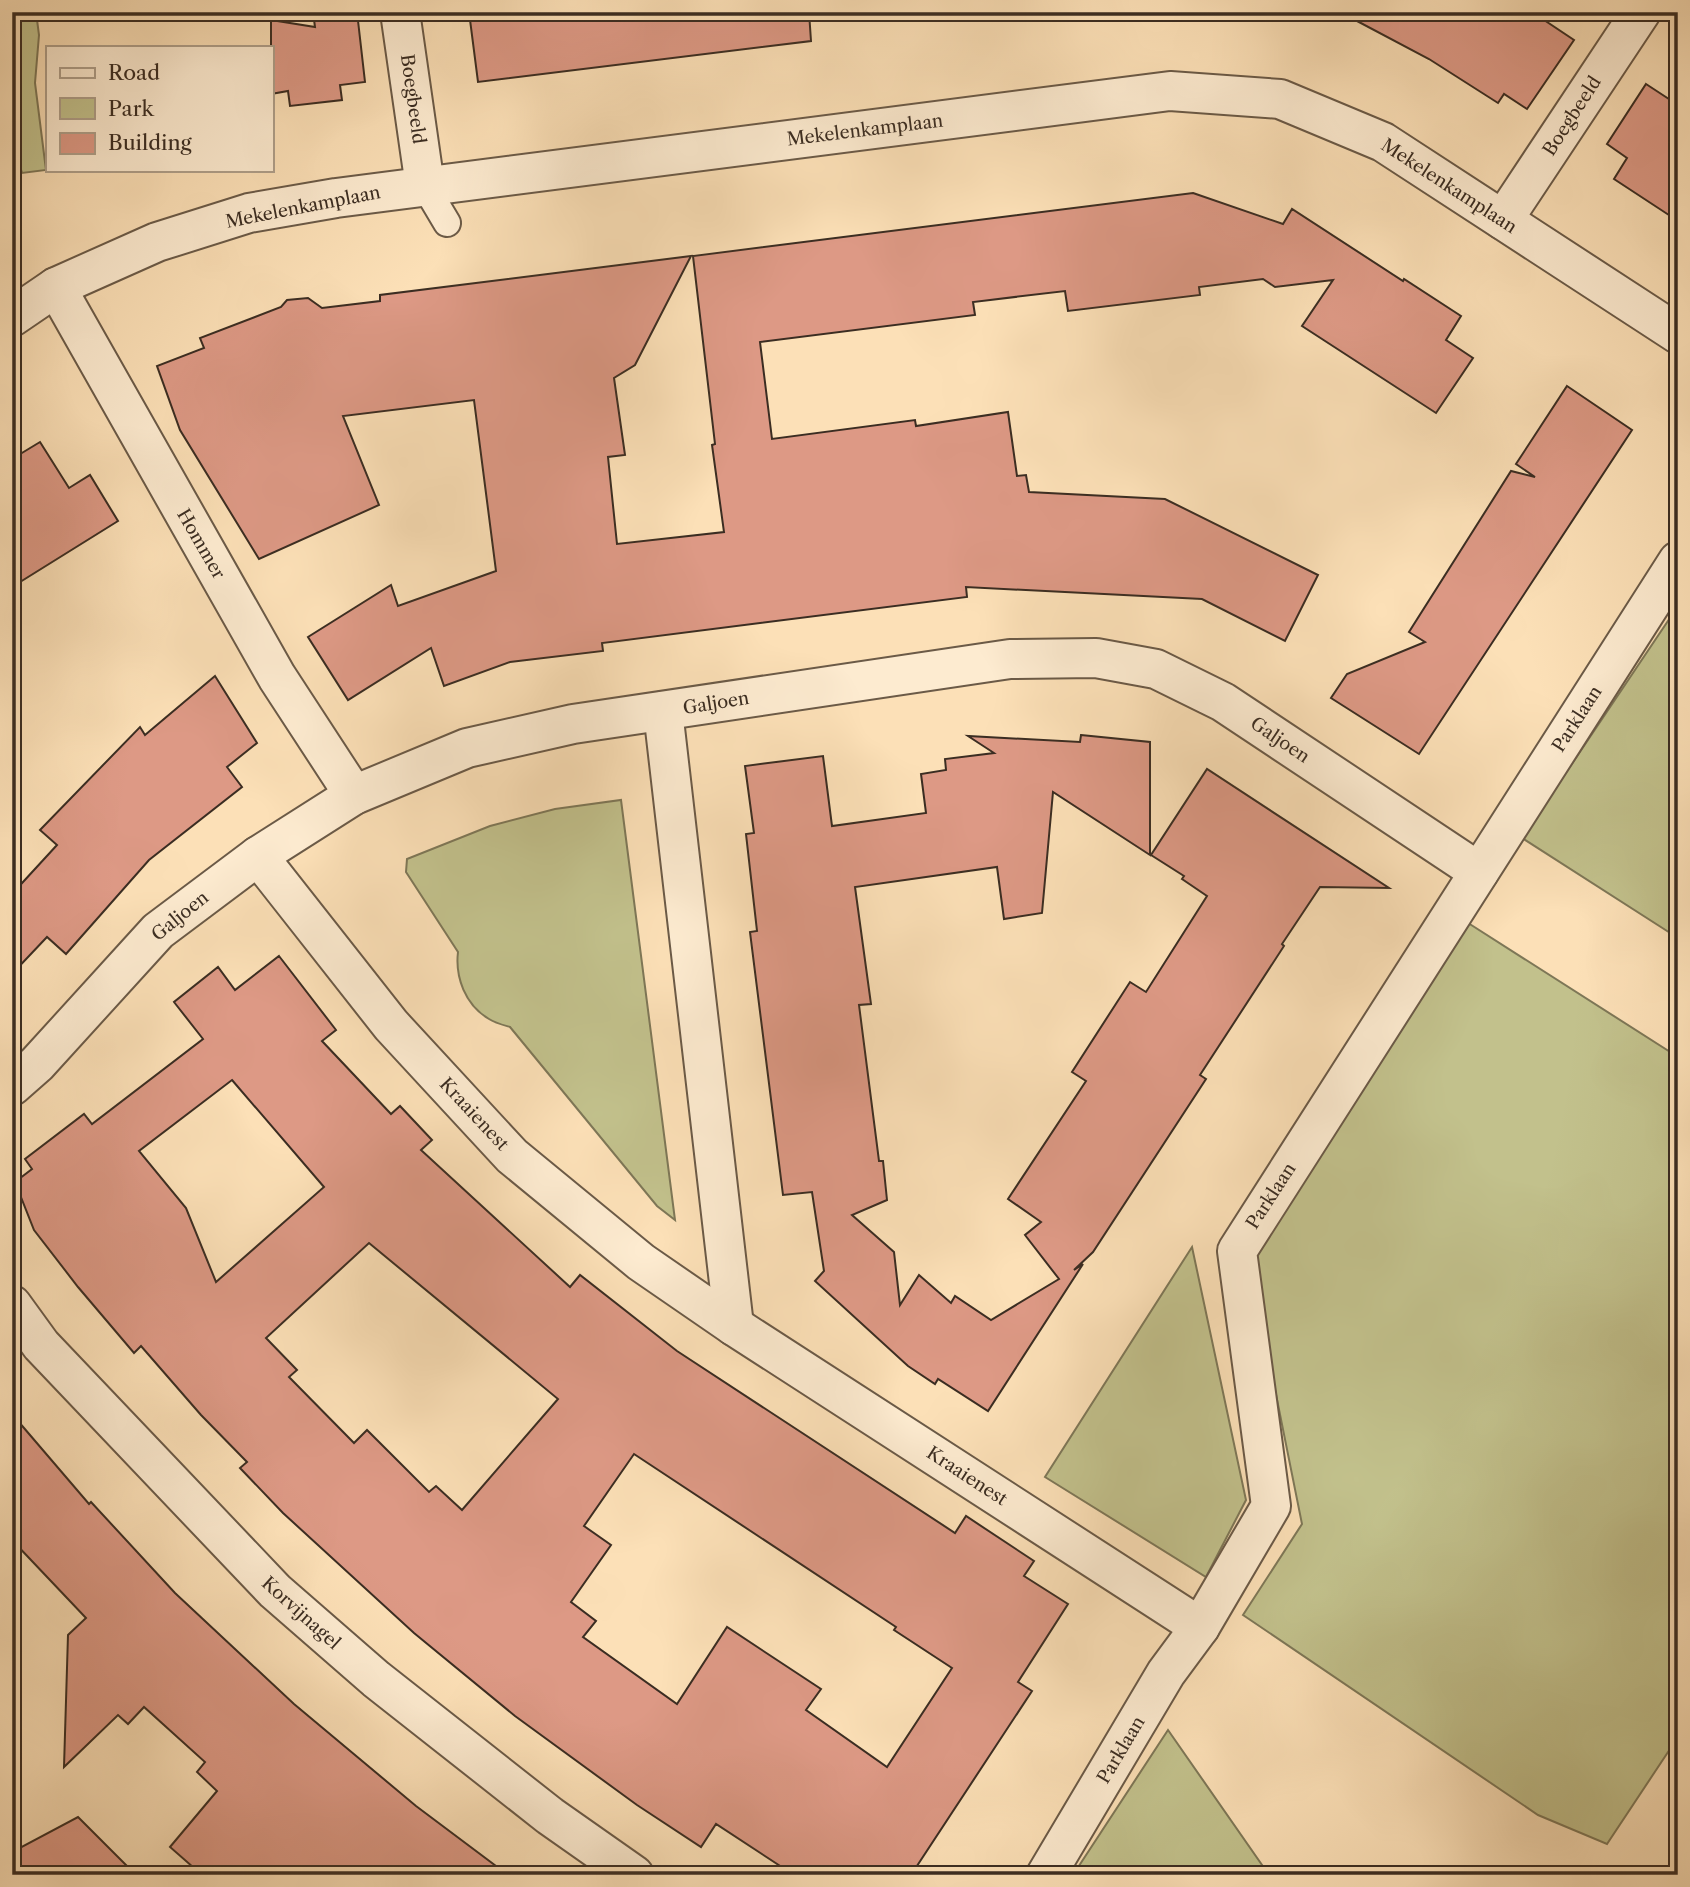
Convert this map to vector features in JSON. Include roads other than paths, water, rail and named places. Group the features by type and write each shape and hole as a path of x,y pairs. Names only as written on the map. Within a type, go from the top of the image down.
{"street":[{"name":"Boegbeeld","path":"400,12 425,186"},
{"name":"Boegbeeld","path":"1503,220 1641,12"},
{"name":"Mekelenkamplaan","path":"12,317 56,288 158,242 249,213 425,186 1170,90 1280,99 1382,142 1678,334"},
{"name":"Hommer","path":"56,288 277,677 354,795"},
{"name":"Parklaan","path":"1046,1875 1166,1673 1200,1627 1271,1506 1237,1251 1678,561"},
{"name":"Galjoen","path":"12,1086 37,1063 158,931 258,856 354,795 467,748 573,724 1010,659 1096,658 1156,669 1223,702 1479,872"},
{"path":"663,711 734,1326"},
{"name":"Kraaienest","path":"258,856 391,1025 512,1156 641,1262 734,1326 1200,1627"},
{"name":"Korvijnagel","path":"12,1305 41,1345 275,1591 398,1696 550,1816 634,1875"}],"lane":[{"path":"425,186 447,223"}]}
